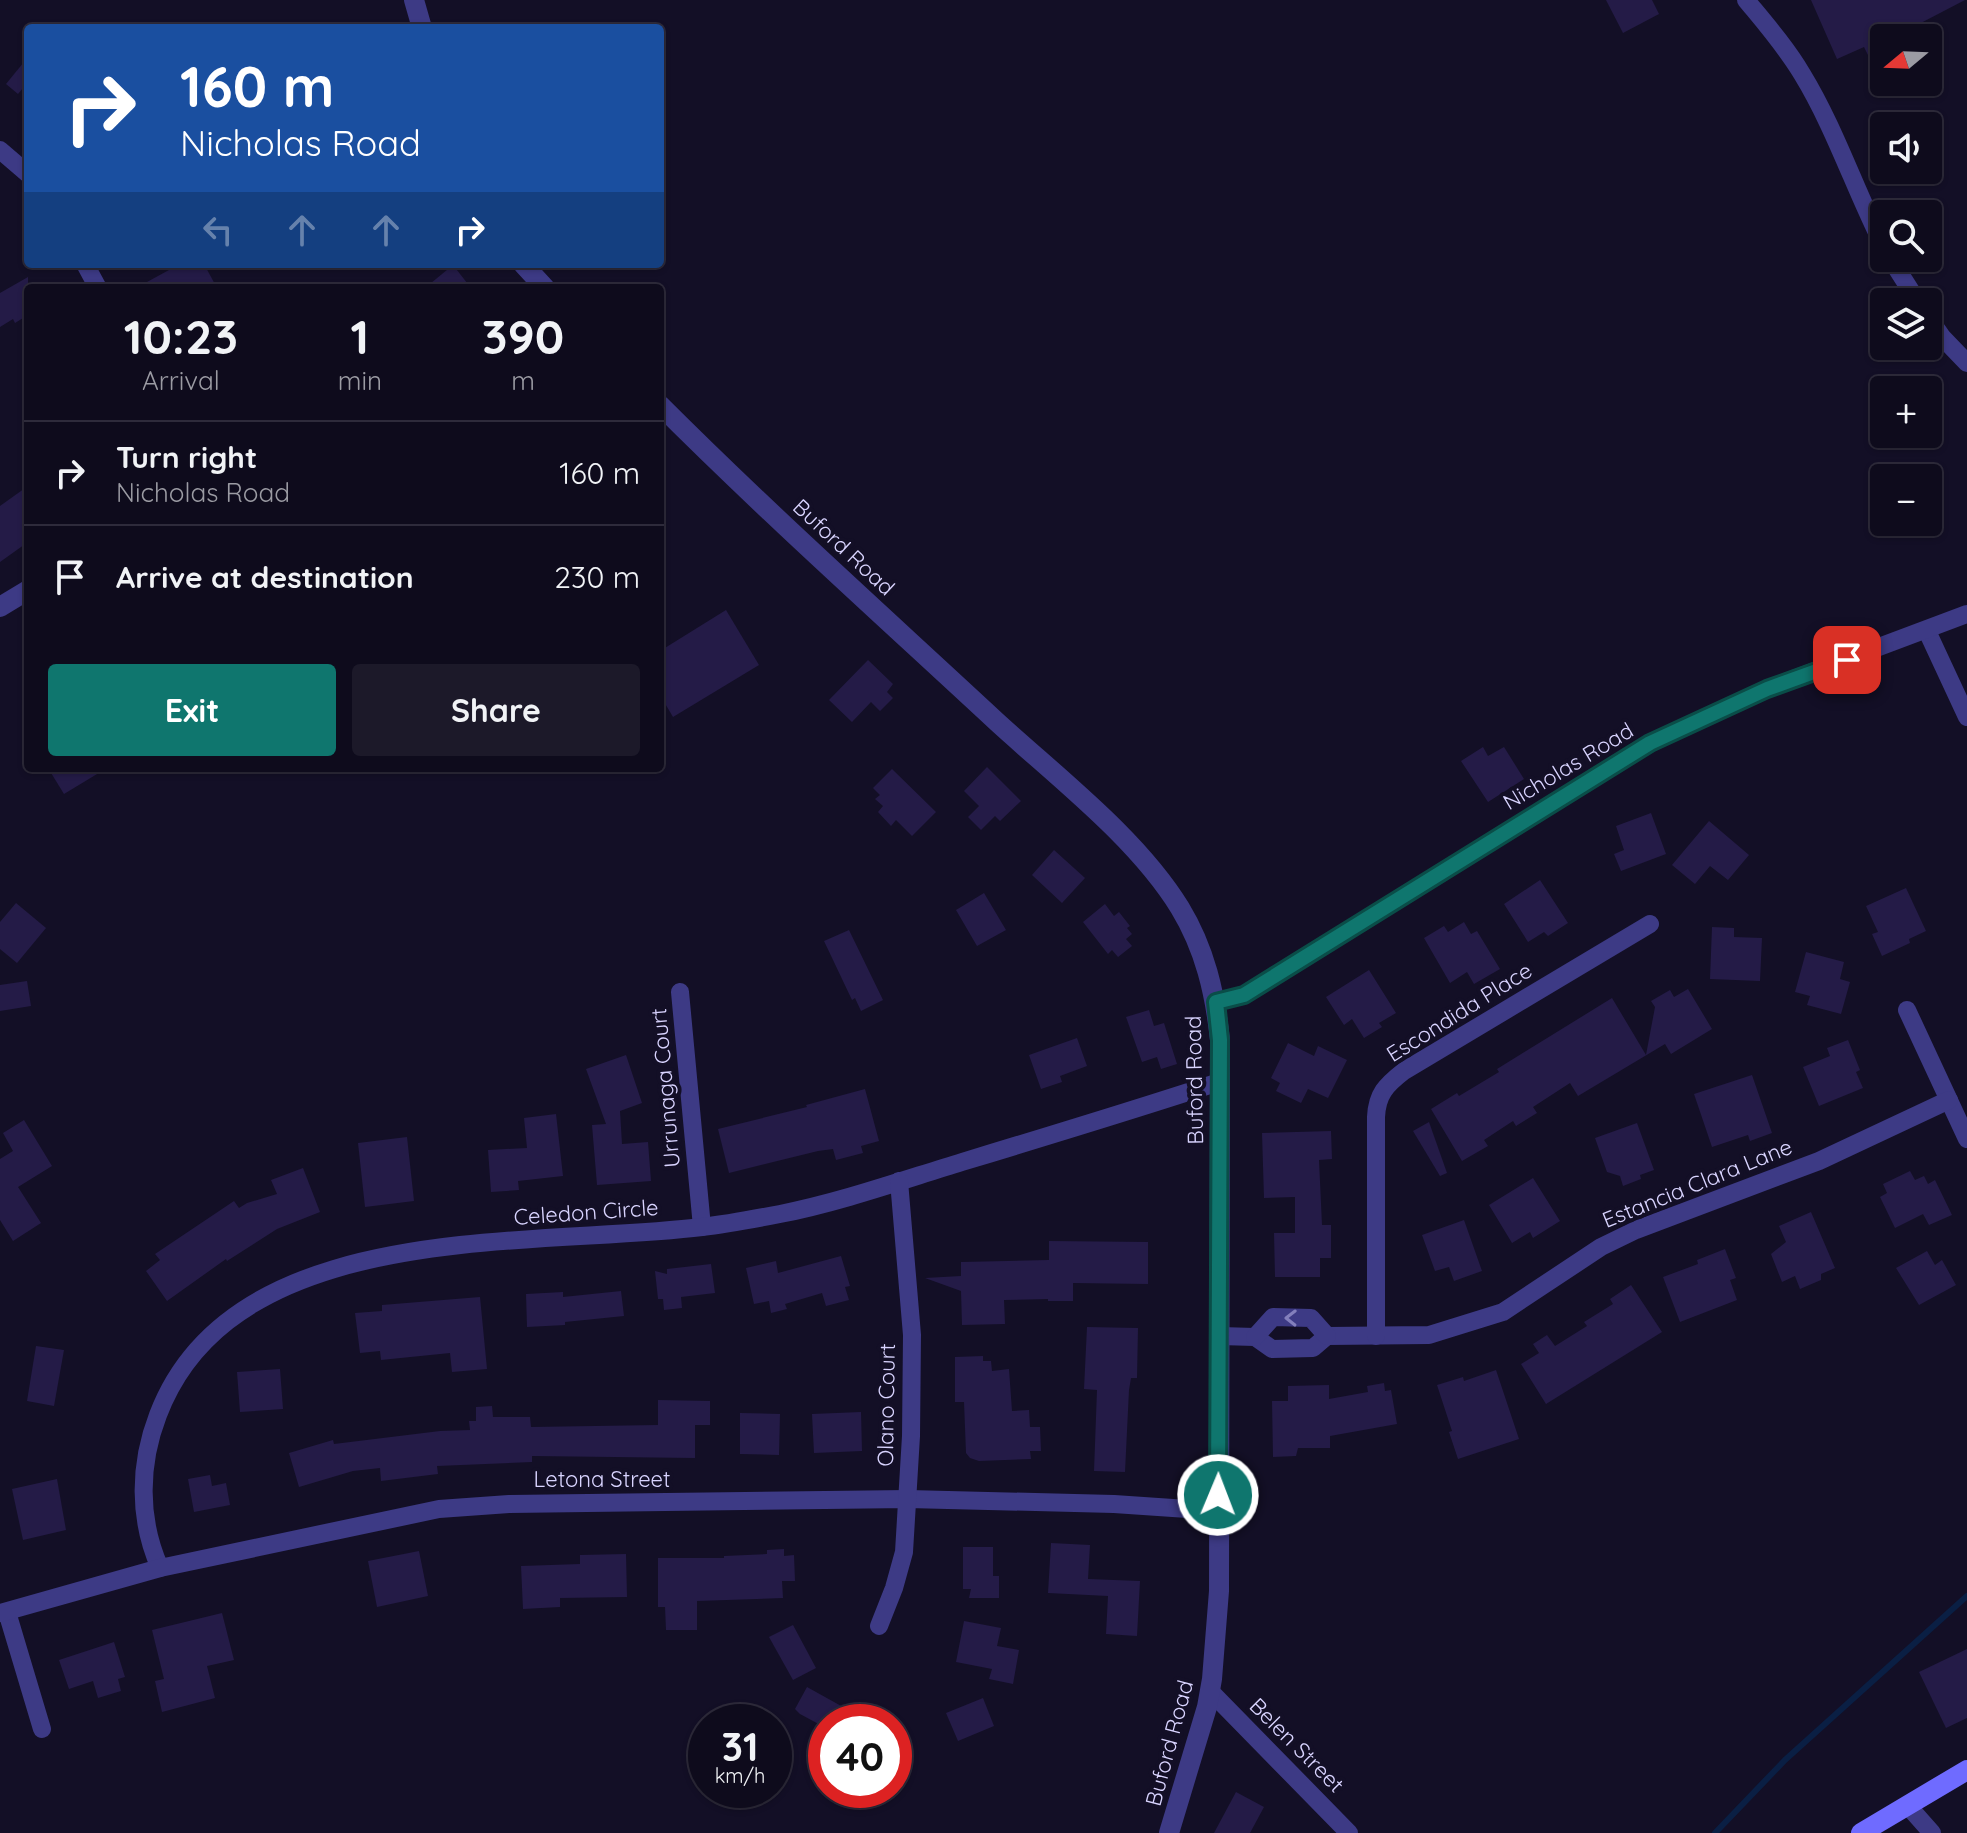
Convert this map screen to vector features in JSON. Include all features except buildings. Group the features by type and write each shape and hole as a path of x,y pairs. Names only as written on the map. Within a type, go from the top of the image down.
{"main road":[{"path":"1861,1833 1967,1770"}],"street":[{"path":"414,0 421,24"},
{"path":"1746,0 1802,74 1822,111 1870,220"},
{"path":"0,150 24,171"},
{"path":"527,268 541,284"},
{"path":"1942,335 1967,363"},
{"name":"Buford Road","path":"664,409 1133,850 1160,878 1181,909 1200,949 1216,1002 1220,1040 1219,1591 1210,1691 1199,1738 1169,1833"},
{"path":"0,607 24,592"},
{"name":"Nicholas Road","path":"1216,1002 1244,995 1650,743 1767,689 1967,614"},
{"path":"1927,631 1967,717"},
{"name":"Escondida Place","path":"1376,1336 1376,1117 1377,1100 1385,1086 1404,1071 1650,924"},
{"name":"Urrunaga Court","path":"680,992 702,1227"},
{"path":"1907,1010 1967,1139"},
{"name":"Celedon Circle","path":"160,1568 147,1536 144,1514 145,1460 149,1439 163,1401 183,1367 201,1345 257,1302 333,1268 411,1251 702,1227 784,1213 899,1181 1219,1082"},
{"name":"Estancia Clara Lane","path":"1220,1336 1255,1337 1272,1349 1313,1348 1327,1336 1429,1335 1503,1312 1601,1247 1636,1230 1819,1161 1949,1100"},
{"name":"Olano Court","path":"879,1626 904,1552 908,1499 912,1335 899,1181"},
{"name":"Estancia Clara Lane","path":"1255,1337 1273,1317 1311,1318 1327,1336"},
{"name":"Letona Street","path":"4,1612 160,1568 439,1509 509,1504 908,1499 1114,1504 1217,1511"},
{"path":"4,1612 42,1729"},
{"name":"Belen Street","path":"1210,1691 1349,1833"},
{"path":"1909,1807 1932,1833"}],"waterway":[{"path":"1715,1833 1785,1760 1967,1596"}],"route":[{"path":"1218,1495 1221,1252 1220,1040 1216,1002 1244,995 1650,743 1767,689 1847,660"}]}
